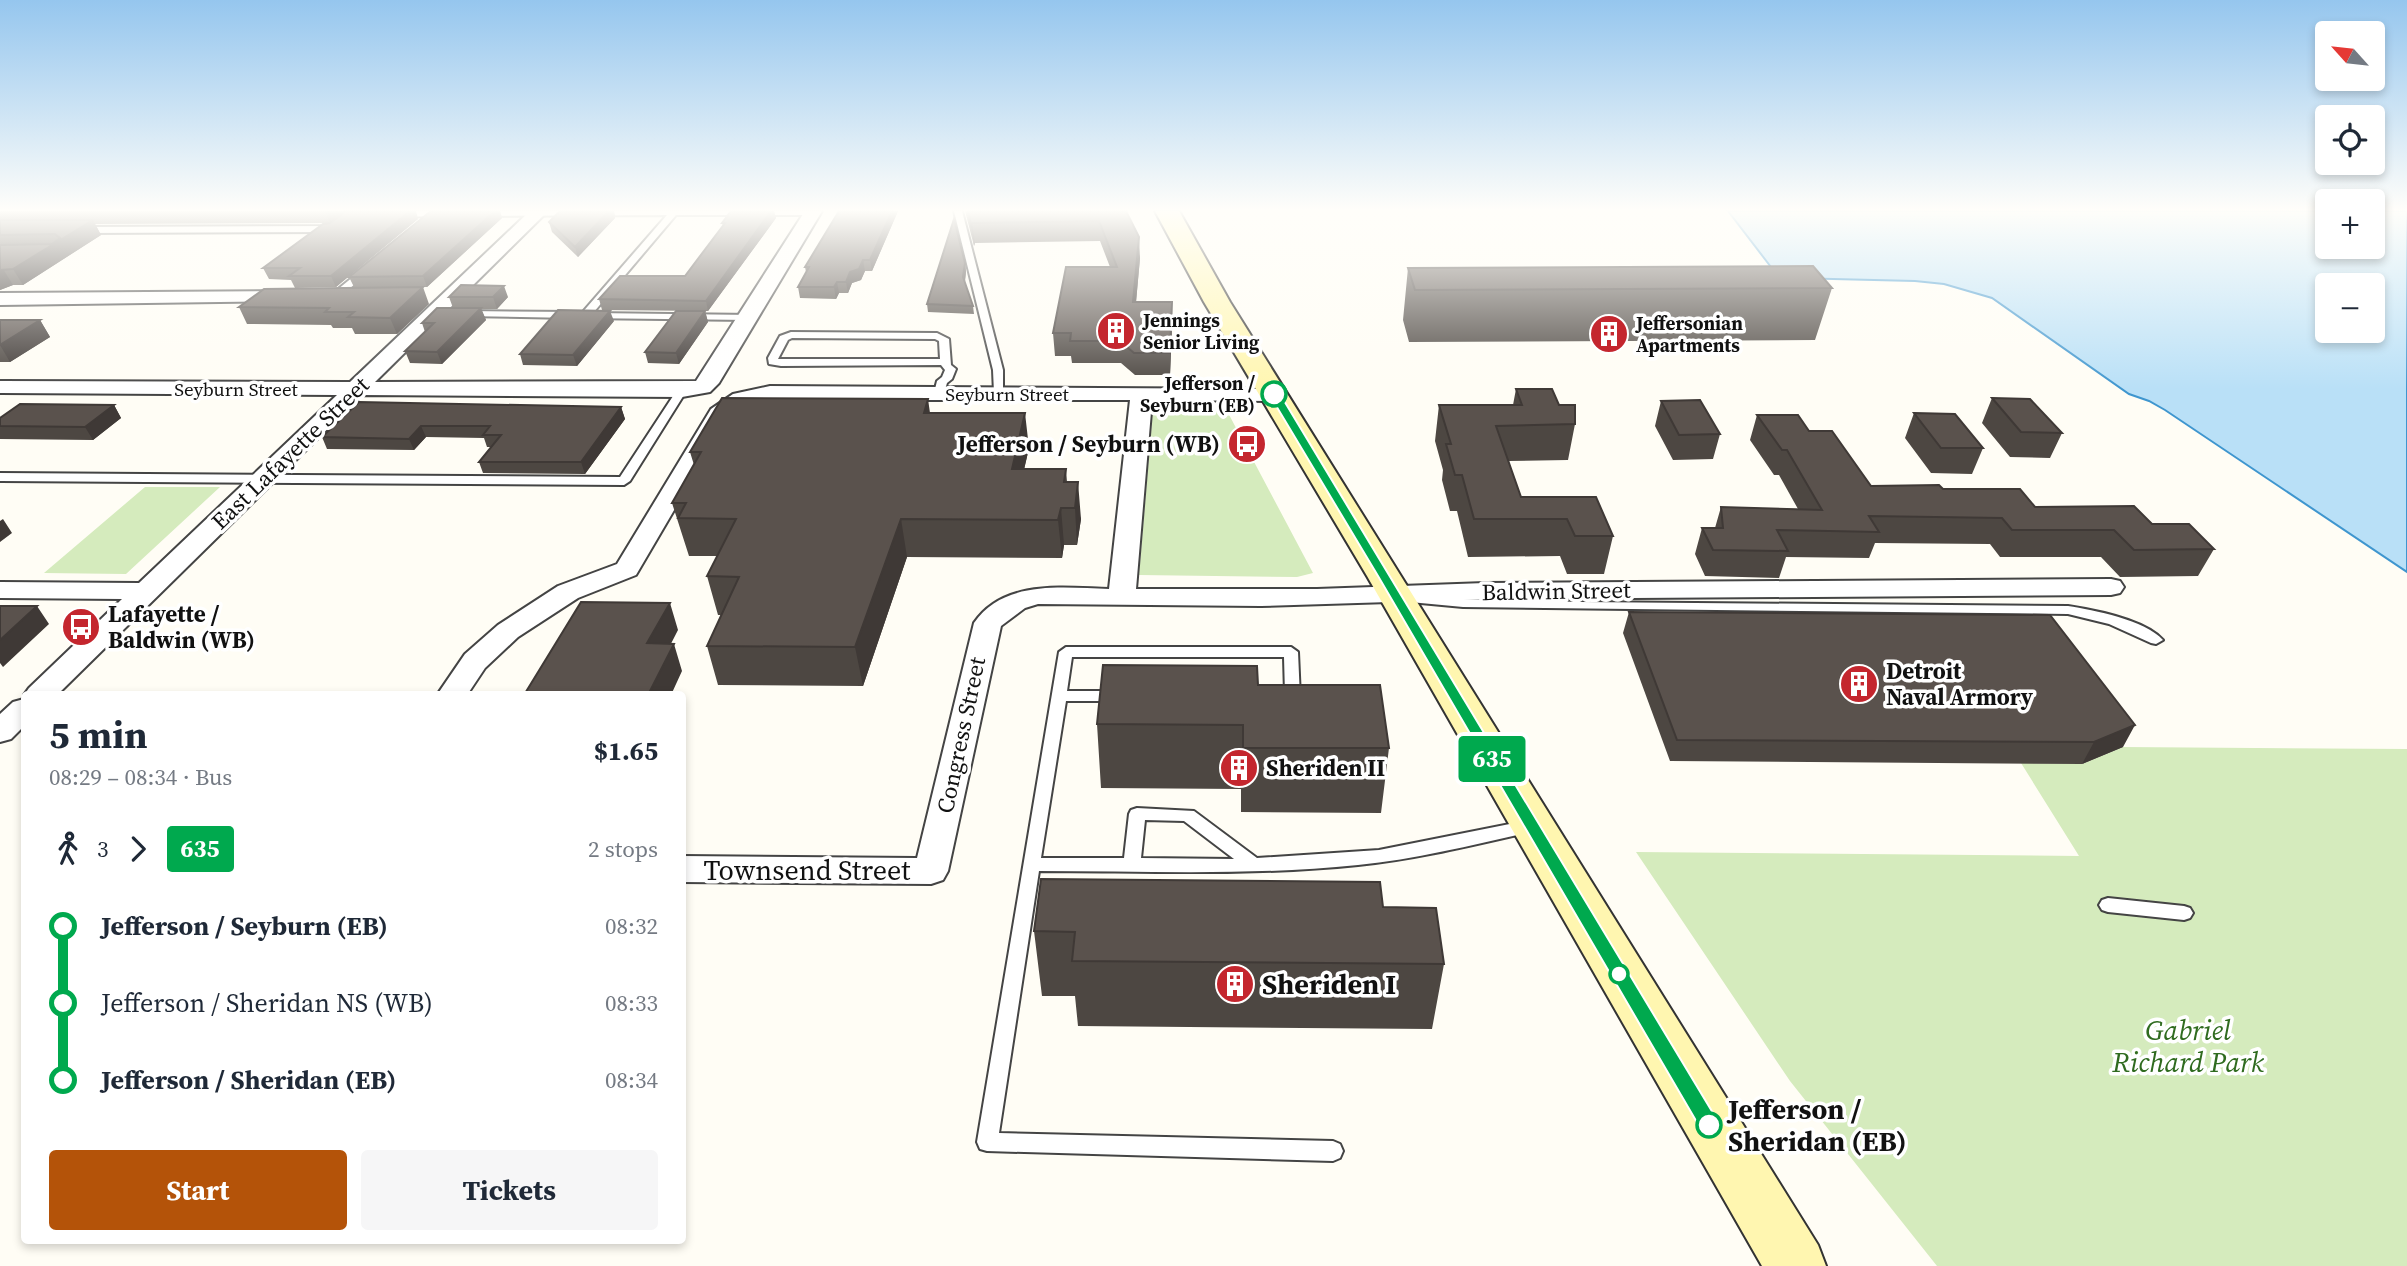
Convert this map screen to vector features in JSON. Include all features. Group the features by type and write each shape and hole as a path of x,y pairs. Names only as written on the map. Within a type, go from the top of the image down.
{"main road":[{"path":"1199,270 1796,1266"}],"street":[{"name":"East Lafayette Street","path":"38,691 146,592 356,389 429,305 454,295 480,270"},
{"path":"682,390 702,387 708,383 778,270"},
{"path":"0,299 360,296"},
{"name":"Seyburn Street","path":"0,387 682,390"},
{"name":"Seyburn Street","path":"455,691 475,661 508,631 568,592 627,569 719,414 741,398 770,393 941,387 999,393 1274,394"},
{"path":"1122,597 1142,394"},
{"name":"Baldwin Street","path":"1004,608 1038,596 1396,597 1485,591 2110,587"},
{"path":"0,590 146,592"},
{"name":"Congress Street","path":"931,871 983,635 988,623 1004,608"},
{"name":"East Lafayette Street","path":"0,732 21,707"},
{"name":"Townsend Street","path":"686,869 931,871"}],"lane":[{"path":"321,297 363,270"},
{"path":"585,316 624,270"},
{"path":"973,270 998,370 999,393"},
{"path":"429,305 585,316 749,317"},
{"path":"941,387 951,369 945,365 781,363 773,362 773,358 784,338 790,335 927,335 944,340 945,365"},
{"path":"0,477 624,481 682,390"},
{"path":"1396,597 1476,604 2068,610 2089,612 2113,620 2157,640"},
{"path":"1266,698 1293,698 1292,652 1066,652 988,1142 1333,1151"},
{"path":"1060,696 1128,696"},
{"path":"1132,864 1136,814 1188,815 1251,863"},
{"path":"1032,864 1251,863 1355,859 1405,853 1531,826"},
{"path":"2108,905 2184,913"}],"green space":[{"path":"1153,409 1226,409 1313,573 1297,577 1139,575"},
{"path":"145,487 220,487 126,574 44,573"},
{"name":"Gabriel Richard Park","path":"2123,747 2407,749 2407,1266 1937,1266 1790,1081 1636,852 2079,856 2021,763 2082,764"}],"water":[{"path":"1773,270 2407,270 2407,572 2165,410 2129,394 1992,298 1944,284 1792,278"}],"building":[{"path":"297,270 338,270 331,276 289,276"},
{"path":"358,270 430,270 423,276 349,277"},
{"path":"689,270 728,270 706,301 599,299 620,276 685,276"},
{"path":"807,270 856,270 850,272 846,282 837,282 834,287 798,287"},
{"path":"938,270 964,270 963,277 973,306 927,304"},
{"path":"1065,270 1136,270 1133,302 1172,302 1170,353 1134,353 1120,341 1070,341 1071,333 1053,333"},
{"path":"1409,270 1817,270 1832,288 1415,290"},
{"path":"461,285 504,286 493,297 449,297"},
{"path":"423,287 390,318 348,317 354,312 325,312 329,308 239,307 264,289"},
{"path":"437,308 481,308 437,352 405,351 434,323 422,323"},
{"path":"558,310 610,311 573,355 520,354"},
{"path":"676,311 705,311 676,353 645,352"},
{"path":"0,320 40,320 0,345"},
{"path":"1516,389 1552,389 1559,405 1575,405 1575,424 1496,426 1521,497 1596,497 1613,536 1575,536 1567,519 1474,519 1462,475 1455,475 1446,444 1451,444 1439,405 1522,405"},
{"path":"722,398 928,399 924,413 1025,413 1012,469 1066,469 1064,482 1078,482 1075,508 1061,508 1058,520 901,519 855,647 707,646 739,577 707,576 736,519 678,518 686,503 672,503 701,452 690,452"},
{"path":"1992,398 2030,399 2062,433 2021,432"},
{"path":"1700,400 1720,434 1679,435 1661,401"},
{"path":"359,402 621,407 581,462 479,462 501,435 483,435 490,426 421,426 409,439 322,437"},
{"path":"20,404 114,405 85,427 0,426 0,418"},
{"path":"1914,413 1955,414 1983,448 1941,448"},
{"path":"1757,415 1798,415 1809,431 1832,431 1871,486 1939,485 1943,489 2020,489 2035,507 2134,506 2152,524 2189,524 2214,549 2134,550 2114,530 2012,530 2002,518 1869,516 1879,532 1777,530 1788,551 1713,550 1702,528 1723,528 1721,507 1822,510 1787,450 1782,450"},
{"path":"581,602 670,603 647,643 674,644 650,691 526,691"},
{"path":"0,606 37,606 0,640"},
{"name":"Detroit Naval Armory","path":"1629,612 2050,615 2135,725 2094,742 1677,740"},
{"path":"1103,665 1257,666 1258,685 1380,685 1389,748 1243,748 1243,725 1097,724"},
{"path":"1041,879 1380,882 1383,907 1436,908 1444,964 1072,961 1075,932 1034,931"}],"bus line":[{"name":"635","path":"1274,394 1385,576 1468,721 1709,1125"}],"place":[{"name":"Jennings Senior Living","path":"1116,331"},
{"name":"Jeffersonian Apartments","path":"1609,334"},
{"name":"Jefferson / Seyburn (EB)","path":"1274,394"},
{"name":"Jefferson / Seyburn (WB)","path":"1247,444"},
{"name":"Lafayette / Baldwin (WB)","path":"81,627"},
{"name":"Detroit Naval Armory","path":"1859,684"},
{"name":"Sheriden II","path":"1239,768"},
{"name":"Sheriden I","path":"1235,984"},
{"name":"Jefferson / Sheridan (EB)","path":"1709,1125"}]}
